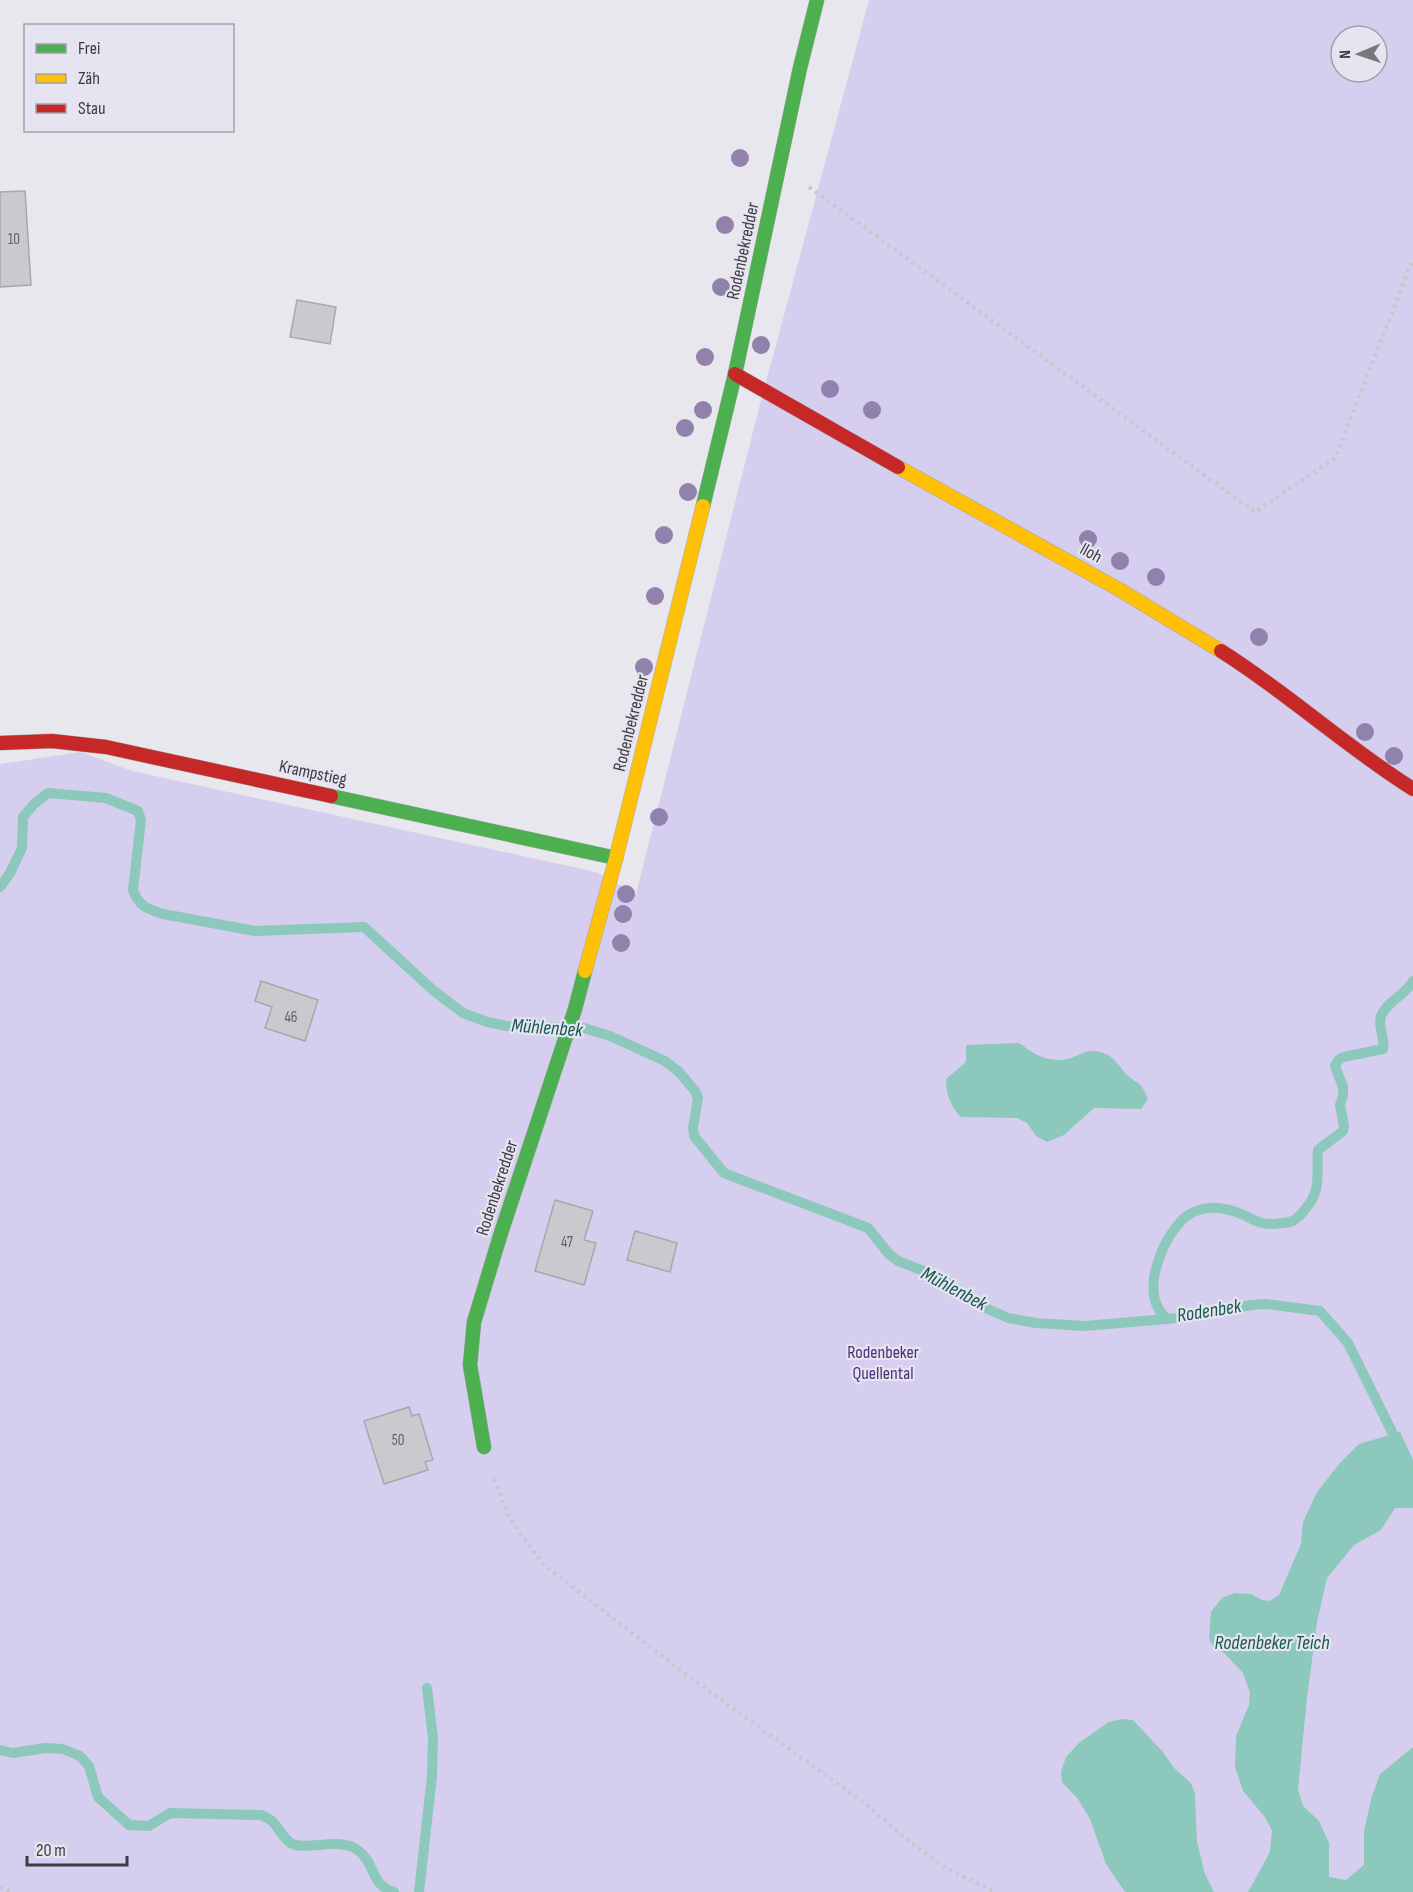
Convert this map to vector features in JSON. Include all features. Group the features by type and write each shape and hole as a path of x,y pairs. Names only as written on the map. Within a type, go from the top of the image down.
{"street":[{"name":"Rodenbekredder","path":"484,1447 470,1365 474,1322 575,1009 616,858 735,374 800,68 817,0"},
{"name":"Iloh","path":"735,374 920,480 1133,596 1279,690 1363,758 1413,789"},
{"name":"Krampstieg","path":"0,743 52,741 106,747 616,858"}],"path":[{"path":"780,165 1255,512 1335,458 1413,258"},
{"path":"484,1447 510,1519 543,1564 684,1673 867,1805 937,1862 995,1892"},
{"path":"0,1887 11,1892"}],"green space":[{"name":"Rodenbeker Quellental","path":"869,0 1413,0 1413,1892 0,1892 0,764 81,752 132,771 596,872 636,894 760,404"}],"water":[{"path":"1019,1043 1036,1054 1053,1060 1072,1058 1092,1051 1107,1054 1127,1075 1142,1086 1148,1099 1141,1109 1094,1108 1064,1135 1047,1142 1036,1136 1027,1123 1017,1118 961,1117 949,1099 946,1079 966,1062 966,1045"},
{"name":"Rodenbeker Teich","path":"1400,1432 1413,1460 1413,1508 1395,1508 1381,1530 1354,1545 1327,1578 1317,1622 1298,1789 1303,1806 1319,1821 1329,1843 1329,1877 1346,1880 1364,1865 1364,1831 1380,1774 1413,1747 1413,1892 1248,1892 1270,1852 1272,1831 1265,1817 1243,1791 1235,1767 1236,1736 1249,1705 1250,1693 1243,1673 1224,1653 1214,1648 1209,1639 1211,1612 1222,1598 1235,1593 1251,1594 1262,1600 1270,1601 1279,1595 1301,1544 1303,1522 1317,1492 1359,1444"},
{"path":"1122,1719 1133,1720 1162,1751 1175,1769 1191,1783 1195,1794 1197,1842 1205,1874 1214,1892 1125,1892 1106,1864 1090,1819 1078,1799 1062,1782 1061,1772 1066,1757 1080,1742 1109,1722"}],"building":[{"path":"25,191 31,285 0,287 0,192"},
{"path":"297,300 336,307 330,344 290,337"},
{"path":"261,981 318,1000 305,1041 265,1028 272,1007 255,1001"},
{"path":"555,1200 593,1211 584,1240 596,1243 584,1285 535,1271"},
{"path":"635,1231 677,1243 670,1272 627,1260"},
{"path":"409,1407 412,1416 419,1414 433,1460 425,1462 428,1470 384,1484 364,1421"}],"waterway":[{"name":"Mühlenbek","path":"0,887 10,873 22,848 23,817 34,804 48,793 106,798 138,811 141,820 133,890 138,900 148,908 163,914 255,931 364,927 434,991 463,1013 487,1022 507,1026 584,1028 610,1036 665,1061 679,1072 695,1091 698,1098 693,1128 694,1136 724,1173 868,1228 889,1254 898,1261 934,1275 988,1309 1008,1318 1036,1323 1085,1326 1178,1318 1266,1304 1320,1311 1348,1343 1393,1434"},
{"name":"Rodenbek","path":"1167,1319 1159,1310 1155,1300 1154,1277 1165,1244 1176,1227 1187,1216 1202,1209 1217,1208 1240,1213 1260,1223 1273,1224 1293,1221 1307,1207 1317,1187 1318,1150 1343,1131 1344,1126 1340,1105 1343,1087 1335,1066 1341,1058 1383,1049 1381,1016 1413,981"},
{"path":"419,1892 432,1776 433,1738 427,1688"},
{"path":"0,1750 13,1753 45,1748 63,1749 80,1756 89,1766 98,1797 129,1825 149,1826 170,1813 261,1815 272,1821 285,1839 295,1845 337,1844 352,1847 364,1856 381,1885 394,1892"}],"traffic: fast":[{"path":"703,506 735,374 800,68 817,0"},
{"path":"331,796 616,858"},
{"path":"484,1447 470,1365 474,1322 575,1009 585,971"}],"traffic: slow":[{"path":"898,467 1120,590 1221,651"},
{"path":"585,971 616,858 703,506"}],"traffic: jam":[{"path":"735,374 898,467"},
{"path":"1221,651 1270,684 1364,756 1413,789"},
{"path":"0,743 52,741 106,747 331,796"}]}
